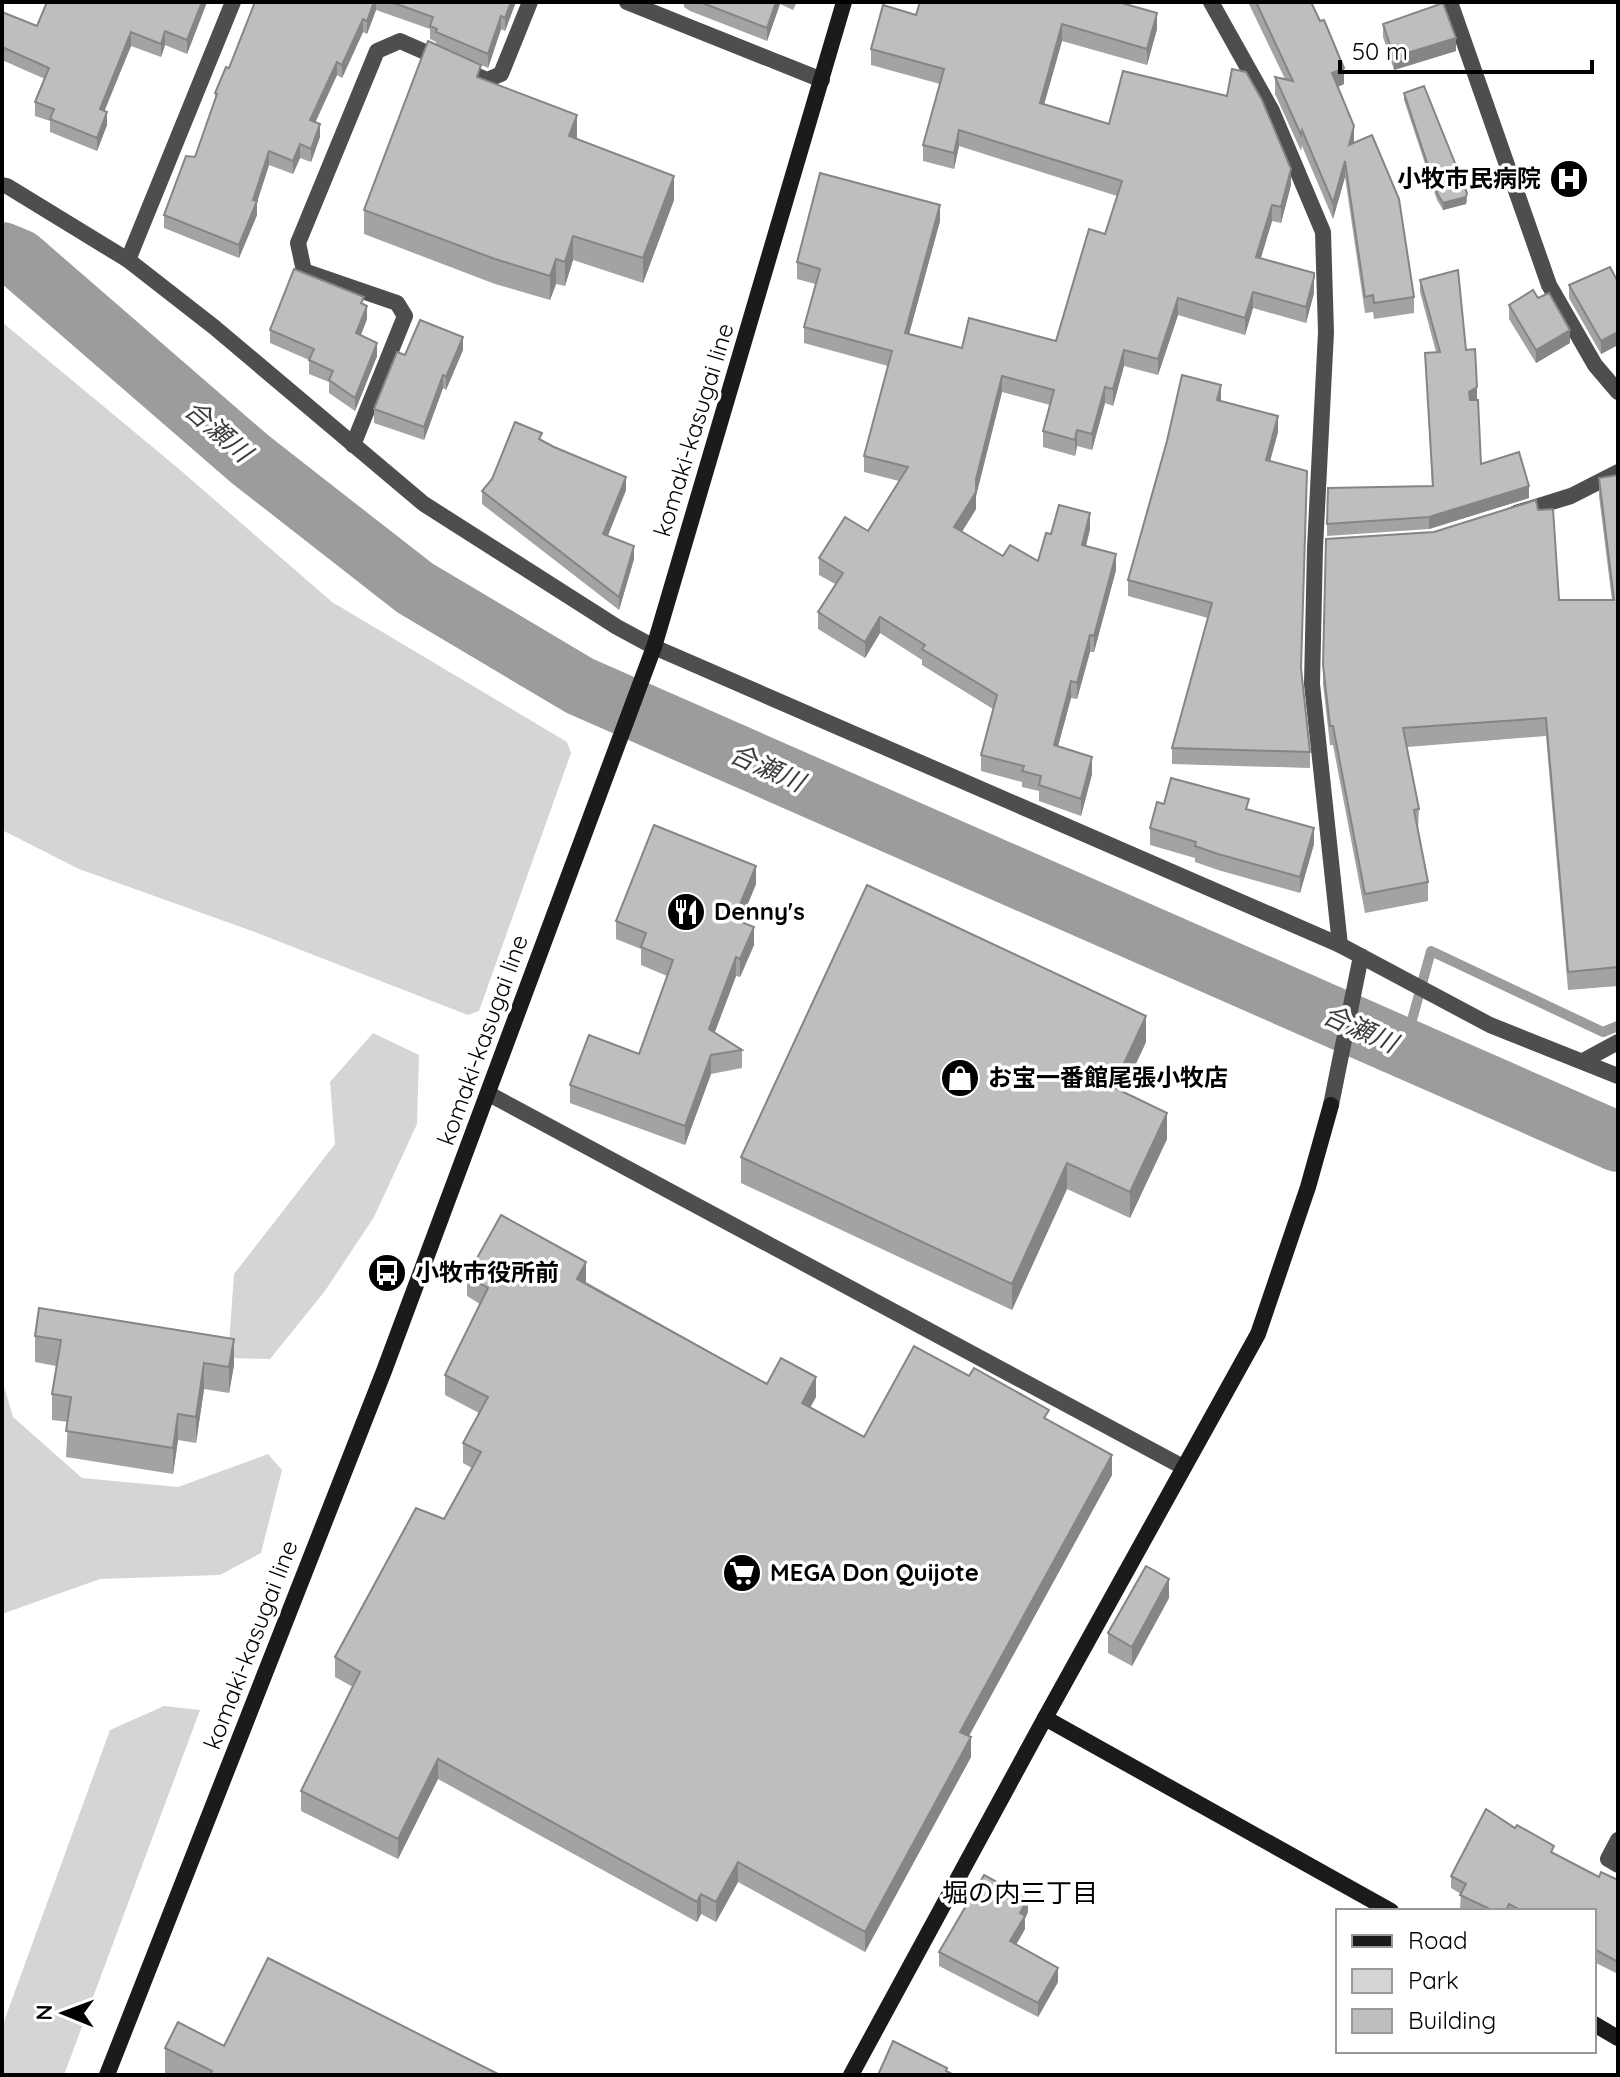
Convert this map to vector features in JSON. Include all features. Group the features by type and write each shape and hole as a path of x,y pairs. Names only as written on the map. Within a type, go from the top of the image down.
{"main road":[{"name":"komaki-kasugai line","path":"107,2075 489,1094 654,647 844,2"},
{"path":"851,2075 1258,1334 1308,1187 1331,1105"},
{"path":"1045,1718 1387,1909"},
{"path":"1596,2025 1618,2038"}],"street":[{"path":"128,260 233,2"},
{"path":"353,445 405,316 397,303 304,271 298,243 377,51 400,41 487,80 501,74 530,2"},
{"path":"627,2 822,80"},
{"path":"1211,2 1272,111 1323,232 1326,332 1323,548 1312,684 1340,945"},
{"path":"1450,2 1549,285 1595,365 1618,392"},
{"path":"5,186 128,260 214,327 424,504 617,627 654,647 1340,945 1360,961 1490,1025 1618,1076"},
{"path":"1501,518 1571,496 1618,472"},
{"path":"1331,1105 1360,961"},
{"path":"1583,1061 1618,1042"},
{"path":"489,1094 1183,1467"},
{"path":"1618,1840 1608,1859 1618,1865"}],"green space":[{"path":"2,322 179,469 332,602 567,742 571,753 479,1011 468,1015 252,931 79,869 2,830"},
{"path":"373,1033 419,1055 417,1124 374,1217 325,1291 270,1359 228,1358 234,1274 335,1144 330,1082"},
{"path":"2,1379 13,1417 82,1478 178,1487 268,1454 282,1470 261,1553 220,1575 100,1579 2,1614"},
{"path":"164,1706 200,1710 64,2075 2,2075 2,2027 110,1730"}],"building":[{"path":"47,2 202,2 187,40 165,31 161,44 131,32 100,109 107,112 97,138 50,119 54,109 35,102 49,68 2,47 2,12 37,26"},
{"path":"255,2 374,2 342,65 337,62 310,120 320,124 311,149 300,144 293,161 269,151 253,200 257,201 239,245 164,215 186,156 195,157 215,93 226,67 229,68"},
{"path":"391,2 511,2 505,18 501,16 488,54 436,32 437,29 430,26 433,17"},
{"path":"700,2 776,2 767,28"},
{"path":"920,2 1118,2 1157,13 1147,49 1062,24 1040,103 1109,124 1123,71 1227,96 1232,69 1246,72 1262,100 1291,169 1281,207 1272,205 1256,257 1314,273 1306,307 1253,292 1245,318 1178,298 1158,359 1124,350 1113,389 1105,387 1092,434 1077,430 1075,440 1043,431 1054,390 1002,376 976,479 976,492 954,527 1003,556 1010,545 1038,561 1046,533 1051,534 1059,505 1090,513 1082,545 1116,554 1094,636 1090,635 1077,683 1071,681 1054,745 1092,757 1081,799 1039,785 1041,776 1022,771 1024,766 981,755 997,695 922,649 925,645 880,617 865,642 818,612 843,573 819,558 845,517 868,531 908,467 864,456 892,351 804,327 820,269 797,262 820,173 940,205 905,333 962,348 969,318 1056,341 1089,229 1105,234 1122,181 959,130 954,153 923,145 944,69 871,49 883,5 916,15"},
{"path":"1256,2 1311,2 1320,21 1324,20 1344,68 1332,73 1354,126 1349,145 1372,135 1399,199 1414,297 1374,303 1373,295 1365,297 1345,161 1333,203 1275,77 1293,81"},
{"path":"1443,3 1456,38 1394,57 1383,24"},
{"path":"428,41 481,65 477,77 577,115 569,136 674,176 643,258 573,236 565,262 556,259 550,276 364,210"},
{"path":"1424,86 1466,197 1443,203 1437,193 1404,93"},
{"path":"1610,267 1618,282 1618,332 1601,341 1569,285"},
{"path":"294,269 364,297 361,303 367,306 356,333 377,343 355,398 329,380 333,371 309,360 314,349 270,330"},
{"path":"1458,270 1466,350 1475,349 1477,387 1469,392 1470,400 1478,400 1481,464 1519,452 1529,486 1429,517 1327,524 1328,488 1433,486 1425,353 1440,352 1420,280"},
{"path":"1533,290 1538,298 1549,293 1570,330 1536,350 1509,305"},
{"path":"420,320 463,337 446,377 443,375 424,427 374,409 397,352 405,355"},
{"path":"1182,375 1221,385 1217,400 1278,416 1266,460 1307,471 1301,668 1310,752 1172,748 1212,603 1128,580"},
{"path":"515,422 542,433 539,439 554,447 626,477 603,534 634,546 619,597 482,491 492,479"},
{"path":"1618,475 1618,967 1568,972 1546,718 1403,728 1419,809 1414,810 1428,882 1365,894 1333,726 1330,726 1323,665 1326,539 1434,532 1536,500 1538,510 1553,509 1559,600 1614,600 1599,478"},
{"path":"1171,778 1249,799 1246,809 1314,828 1300,877 1218,854 1195,846 1196,842 1150,828 1157,802 1164,804"},
{"path":"654,825 756,866 734,919 754,927 740,959 736,957 709,1029 742,1050 711,1055 685,1126 570,1085 589,1035 639,1054 673,960 641,947 646,933 616,921"},
{"name":"お宝一番館尾張小牧店","path":"867,885 1146,1016 1113,1087 1167,1113 1130,1192 1067,1163 1012,1284 741,1157"},
{"name":"MEGA Don Quijote","path":"501,1215 586,1262 577,1279 767,1384 781,1358 816,1377 802,1403 864,1437 914,1346 969,1376 974,1368 1049,1410 1044,1418 1112,1455 960,1732 971,1737 865,1932 738,1862 716,1902 701,1894 697,1902 438,1759 398,1839 301,1791 360,1672 335,1657 416,1508 444,1519 481,1452 463,1443 488,1397 445,1375 488,1288 467,1276"},
{"path":"39,1308 234,1339 229,1367 204,1363 196,1417 178,1414 173,1448 66,1431 71,1397 52,1394 61,1340 35,1336"},
{"path":"1146,1566 1169,1579 1132,1647 1108,1633"},
{"path":"1486,1809 1515,1828 1517,1825 1554,1846 1551,1852 1599,1877 1601,1872 1618,1880 1618,1962 1596,1950 1596,1909 1518,1909 1509,1904 1507,1909 1490,1909 1460,1895 1466,1884 1451,1876"},
{"path":"984,1875 1028,1899 1020,1913 1025,1916 1010,1941 1058,1968 1038,2003 939,1952"},
{"path":"268,1958 500,2075 210,2075 212,2071 165,2048 178,2022 224,2046"},
{"path":"893,2041 947,2068 946,2071 954,2075 878,2075"}],"waterway":[{"name":"合瀬川","path":"2,252 19,259 251,460 415,588 580,686 1618,1142"},
{"path":"1404,1049 1431,951 1603,1032 1618,1026"}],"place":[{"name":"小牧市民病院","path":"1569,179"},
{"name":"Denny's","path":"686,912"},
{"name":"お宝一番館尾張小牧店","path":"960,1078"},
{"name":"小牧市役所前","path":"387,1273"},
{"name":"MEGA Don Quijote","path":"742,1573"}],"district":[{"name":"堀の内三丁目","path":"1020,1893"}]}
